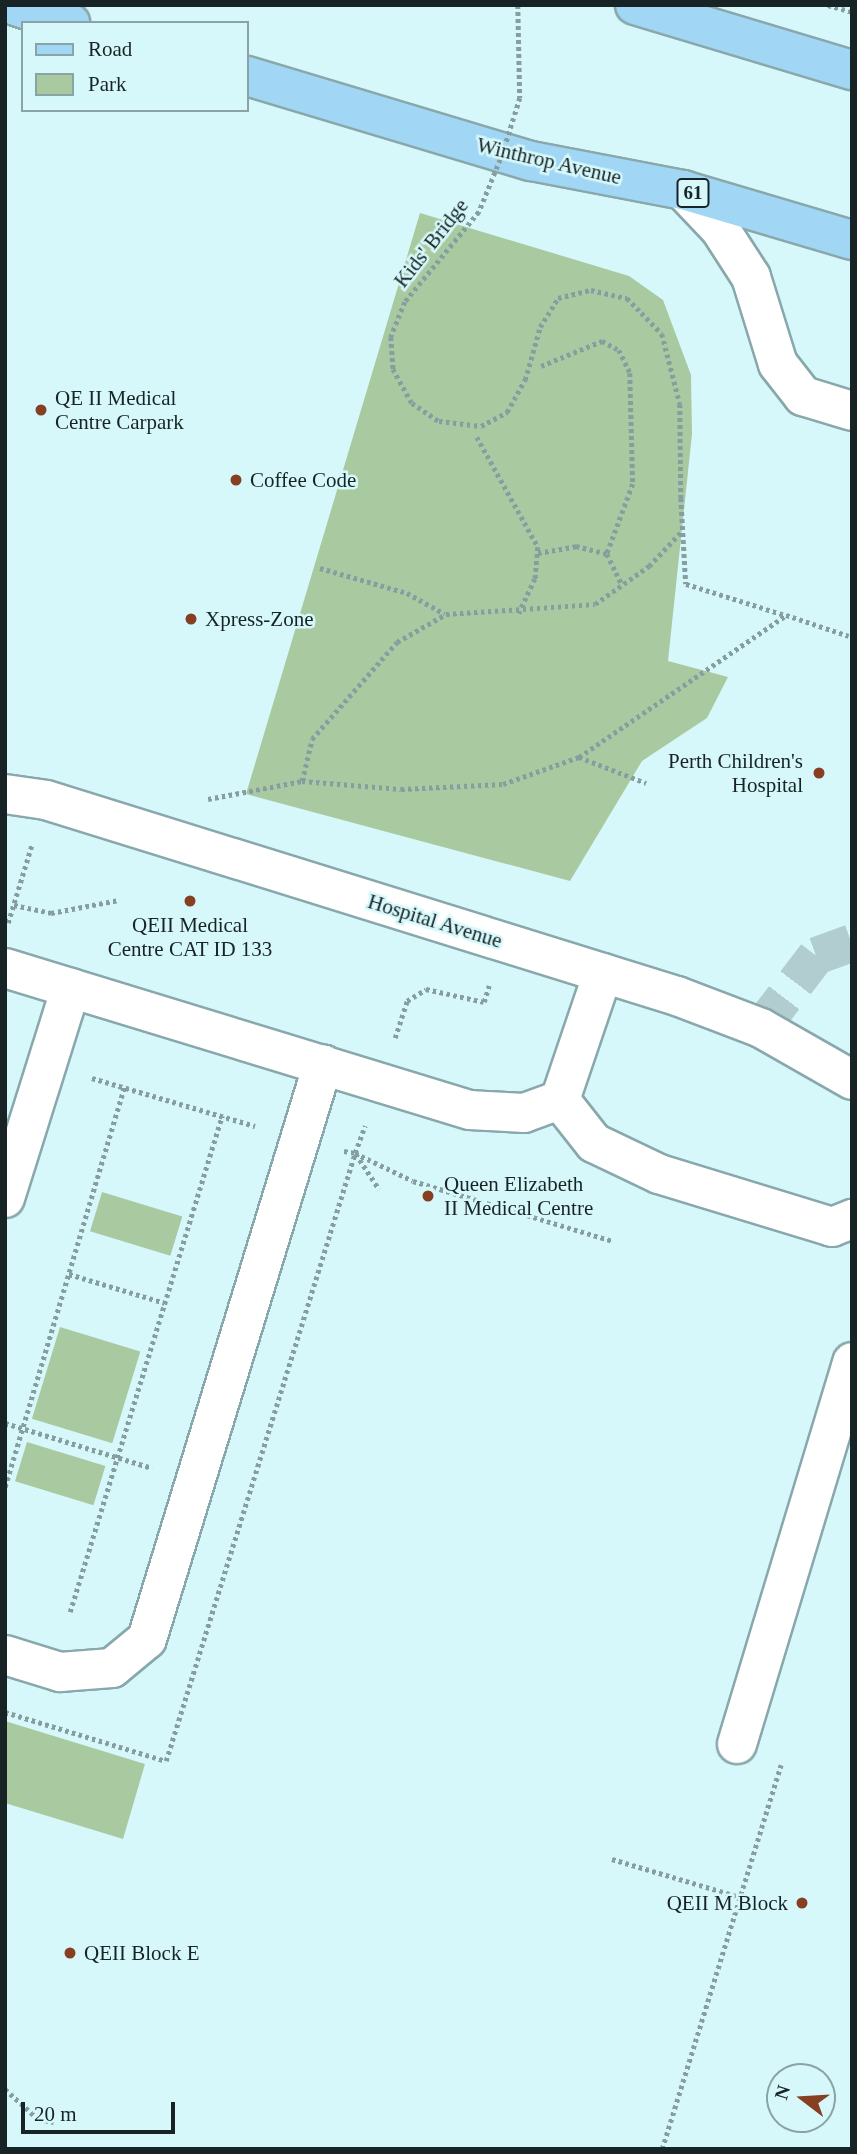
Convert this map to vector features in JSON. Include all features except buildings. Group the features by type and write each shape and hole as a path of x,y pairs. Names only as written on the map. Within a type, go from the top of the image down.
{"main road":[{"path":"12,5 64,21"},
{"path":"635,5 852,70"},
{"name":"Winthrop Avenue","path":"248,76 531,161 683,190 852,240"}],"lane":[{"path":"683,190 720,229 751,277 778,364 803,396 852,411"},
{"name":"Hospital Avenue","path":"5,794 46,800 603,973 761,1028 852,1080"},
{"path":"5,968 471,1110 524,1113 560,1100"},
{"path":"560,1100 603,973"},
{"path":"5,1198 71,988"},
{"path":"5,1655 60,1672 112,1668 147,1639 323,1064"},
{"path":"560,1100 594,1143 659,1174 832,1227 852,1219"},
{"path":"737,1744 852,1362"}],"path":[{"name":"Kids' Bridge","path":"517,5 520,98 503,153 479,212 405,302 391,337 393,369 412,403 439,421 481,426 508,412 525,380 540,327 558,298 591,290 627,298 665,346 680,404 682,531"},
{"path":"828,5 852,12"},
{"path":"541,366 602,341 619,351 630,373 633,484 607,554 622,585"},
{"path":"477,437 527,520 538,553 535,579 519,613"},
{"path":"302,781 312,739 397,642 446,614 519,613 595,604 622,585 682,531"},
{"path":"682,531 686,584 849,636"},
{"path":"538,553 576,546 607,554"},
{"path":"320,568 407,593 446,614"},
{"path":"199,796 211,800 302,781 401,789 503,784 579,757 786,615"},
{"path":"579,757 646,783"},
{"path":"5,932 34,837"},
{"path":"14,905 51,913 119,900"},
{"path":"5,1487 124,1087"},
{"path":"70,1612 222,1116"},
{"path":"379,1189 355,1153 413,1181 613,1241"},
{"path":"69,1274 165,1303"},
{"path":"5,1423 248,1497"},
{"path":"662,2149 784,1755"},
{"path":"612,1859 740,1897"},
{"path":"5,2089 38,2119 54,2122"}],"green space":[{"path":"420,213 629,276 663,300 691,375 692,434 668,661 728,677 707,718 642,761 570,881 246,794"},
{"path":"102,1192 182,1217 170,1256 90,1231"},
{"path":"60,1327 140,1352 112,1443 32,1419"},
{"path":"27,1442 105,1466 93,1505 15,1481"},
{"path":"5,1721 145,1764 123,1839 5,1803"}],"tunnel":[{"path":"761,1028 816,956 852,943"}],"place":[{"name":"QE II Medical Centre Carpark","path":"41,410"},
{"name":"Coffee Code","path":"236,480"},
{"name":"Xpress-Zone","path":"191,619"},
{"name":"Perth Children's Hospital","path":"819,773"},
{"name":"QEII Medical Centre CAT ID 133","path":"190,901"},
{"name":"Queen Elizabeth II Medical Centre","path":"428,1196"},
{"name":"QEII M Block","path":"802,1903"},
{"name":"QEII Block E","path":"70,1953"}]}
